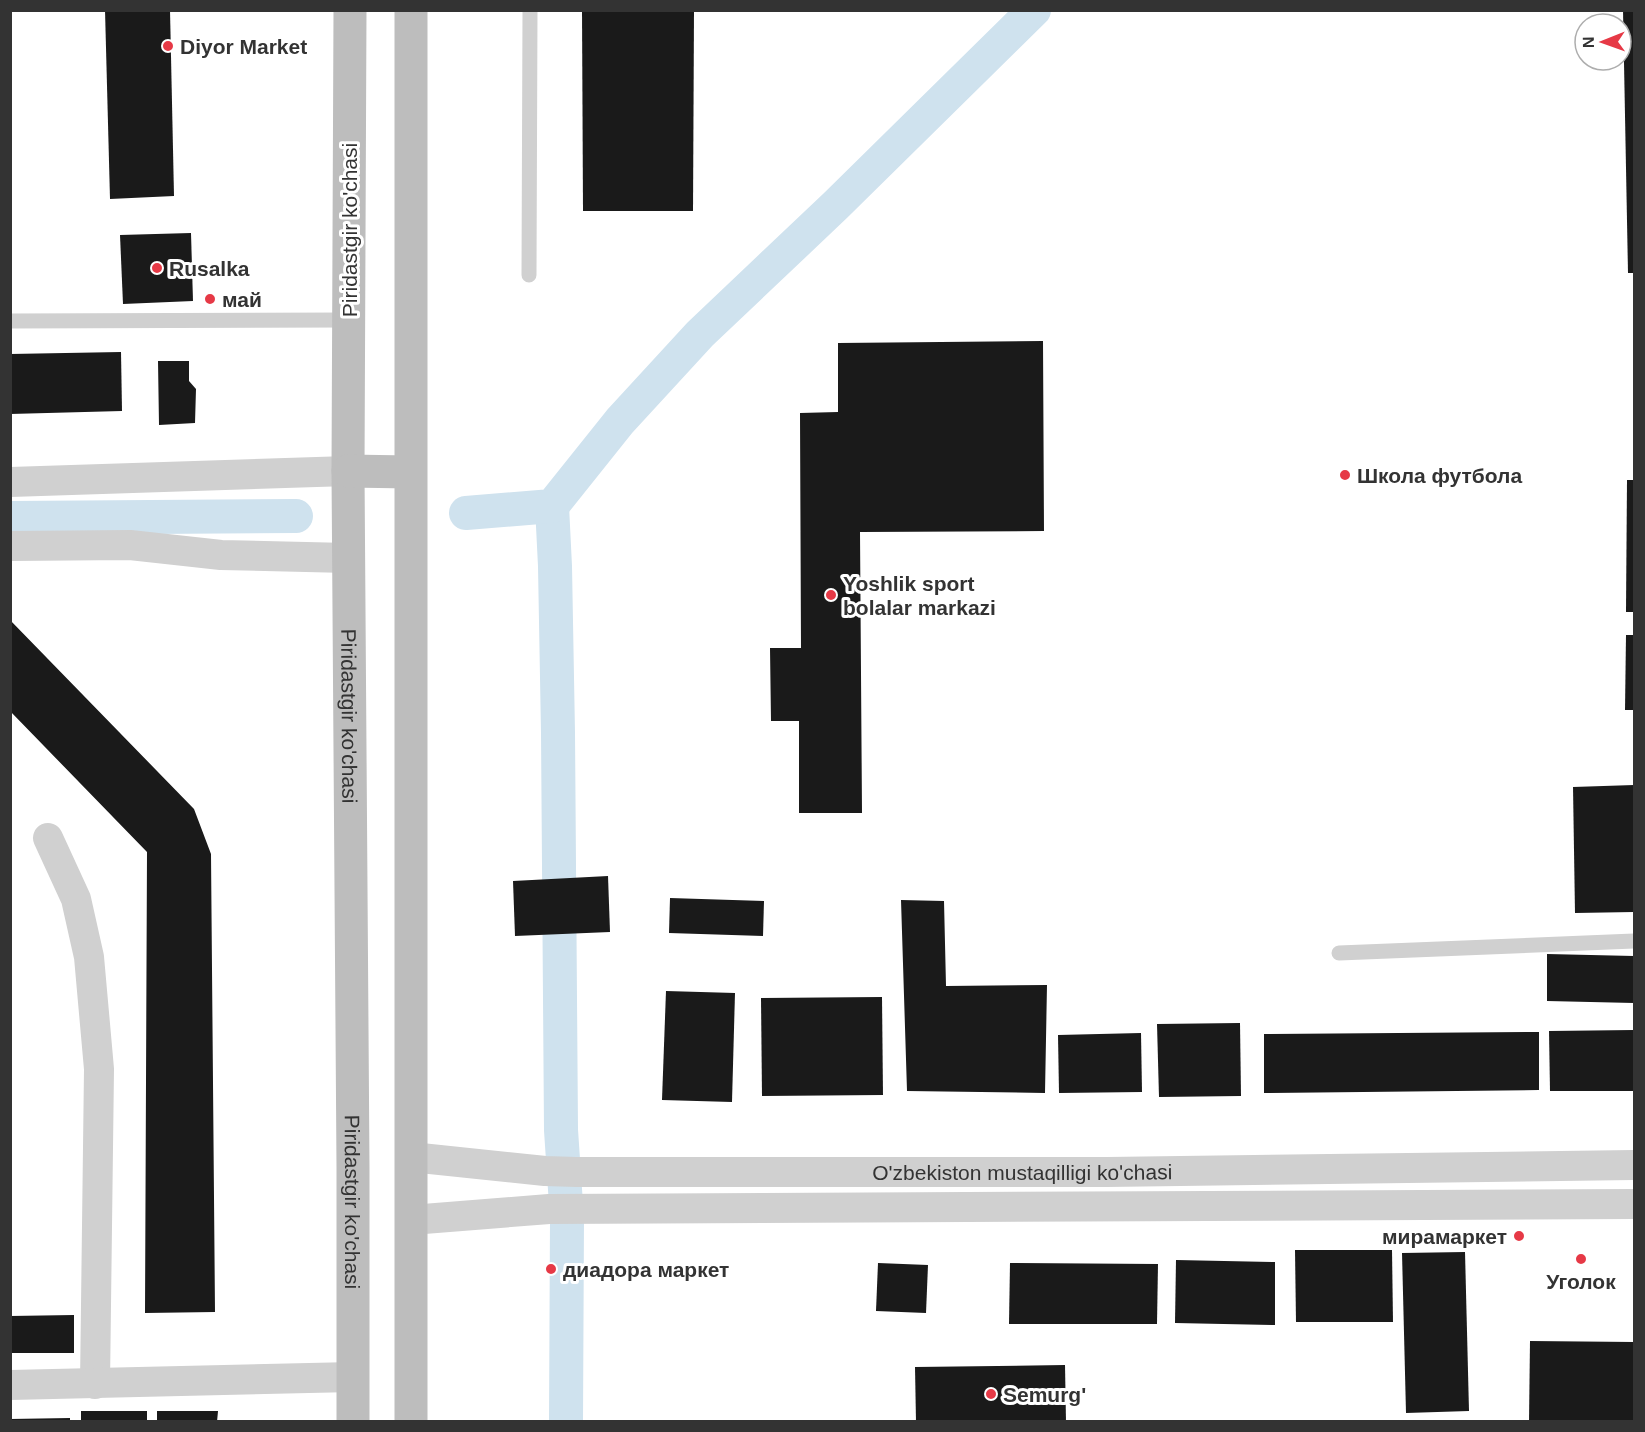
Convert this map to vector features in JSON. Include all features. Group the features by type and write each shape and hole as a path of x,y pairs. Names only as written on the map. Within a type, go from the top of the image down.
{"main road":[{"name":"Piridastgir ko'chasi","path":"350,10 348,558 353,1422"},
{"path":"411,10 411,1422"},
{"path":"348,471 410,472"}],"street":[{"path":"10,482 348,471"},
{"path":"10,546 130,545 221,555 348,558"},
{"path":"48,838 76,899 89,957 99,1069 95,1384"},
{"name":"O'zbekiston mustaqilligi ko'chasi","path":"411,1156 545,1171 576,1172 1107,1172 1635,1165"},
{"name":"O'zbekiston mustaqilligi ko'chasi","path":"411,1220 549,1209 1635,1204"},
{"path":"10,1385 353,1377"}],"lane":[{"path":"529,275 530,10"},
{"path":"10,321 349,320"},
{"path":"1339,952 1635,941"}],"building":[{"path":"105,10 170,10 174,196 110,199"},
{"path":"582,10 694,10 693,211 583,211"},
{"path":"1623,10 1634,10 1634,273 1628,273 1624,72 1633,72 1633,12 1623,12"},
{"name":"Rusalka","path":"191,233 193,301 123,304 120,235"},
{"name":"Yoshlik sport bolalar markazi","path":"1043,341 1044,531 860,532 862,813 799,813 799,721 771,721 770,648 801,648 800,413 838,412 838,343"},
{"path":"121,352 122,411 10,414 10,354"},
{"path":"158,361 189,361 189,381 196,389 195,423 159,425"},
{"path":"1627,480 1634,480 1634,612 1626,612"},
{"path":"10,620 194,809 211,854 215,1312 145,1313 147,852 10,711"},
{"path":"1626,635 1634,635 1634,710 1625,710"},
{"path":"1634,785 1634,912 1575,913 1573,787"},
{"path":"608,876 610,932 515,936 513,881"},
{"path":"670,898 764,901 763,936 669,933"},
{"path":"901,900 944,901 946,986 1047,985 1045,1093 907,1091"},
{"path":"1547,954 1634,956 1634,1003 1547,1001"},
{"path":"666,991 735,993 732,1102 662,1100"},
{"path":"882,997 883,1095 762,1096 761,998"},
{"path":"1240,1023 1241,1096 1159,1097 1157,1024"},
{"path":"1634,1030 1634,1091 1550,1091 1549,1031"},
{"path":"1539,1032 1539,1090 1264,1093 1264,1034"},
{"path":"1141,1033 1142,1092 1059,1093 1058,1035"},
{"path":"1295,1250 1392,1250 1393,1322 1296,1322"},
{"path":"1465,1252 1469,1411 1406,1413 1402,1253"},
{"path":"1176,1260 1275,1262 1275,1325 1175,1323"},
{"path":"878,1263 928,1265 926,1313 876,1311"},
{"path":"1010,1263 1158,1264 1157,1324 1009,1324"},
{"path":"74,1315 74,1353 10,1353 10,1316"},
{"path":"1530,1341 1634,1342 1634,1422 1529,1422"},
{"name":"Semurg'","path":"1065,1365 1066,1422 916,1422 915,1367"},
{"path":"81,1411 147,1411 147,1422 81,1422"},
{"path":"157,1411 218,1411 217,1422 157,1422"},
{"path":"70,1418 70,1422 10,1422 10,1419"}],"waterway":[{"path":"466,513 552,506 620,421 700,334 836,205 1034,10"},
{"path":"552,506 558,733 561,1130 567,1219 566,1422"},
{"path":"10,518 296,516"}],"place":[{"name":"Diyor Market","path":"168,46"},
{"name":"Rusalka","path":"157,268"},
{"name":"май","path":"210,299"},
{"name":"Школа футбола","path":"1345,475"},
{"name":"Yoshlik sport bolalar markazi","path":"831,595"},
{"name":"мирамаркет","path":"1519,1236"},
{"name":"Уголок","path":"1581,1259"},
{"name":"диадора маркет","path":"551,1269"},
{"name":"Semurg'","path":"991,1394"}]}
